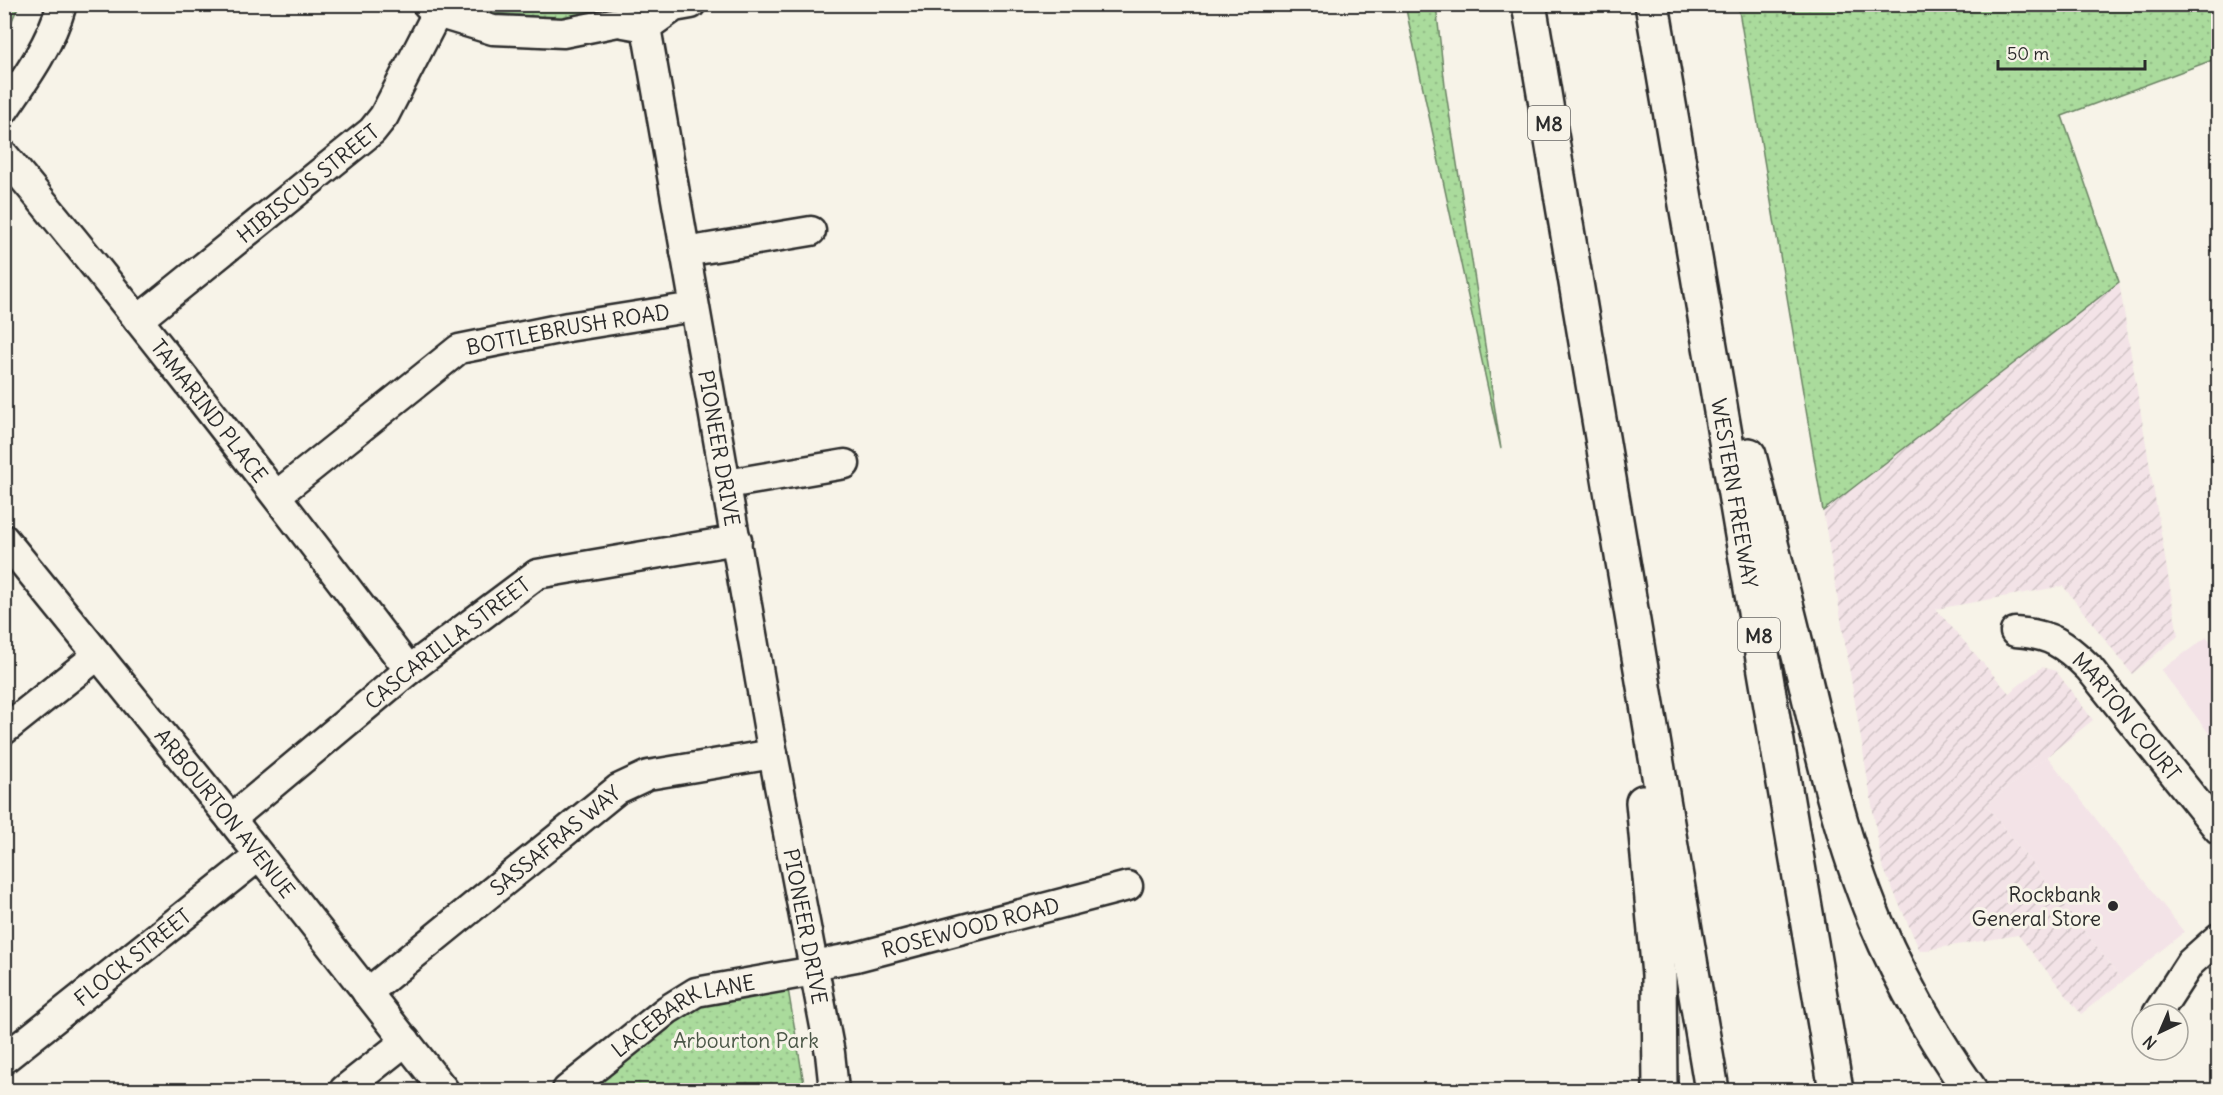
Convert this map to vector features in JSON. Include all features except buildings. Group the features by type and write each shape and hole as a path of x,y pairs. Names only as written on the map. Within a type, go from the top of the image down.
{"highway":[{"name":"M8","path":"1529,4 1712,1090"},
{"name":"WESTERN FREEWAY","path":"1652,4 1836,1090"},
{"path":"1680,180 1825,763 1850,852 1875,920 1902,978 1936,1039 1970,1090"},
{"path":"1569,241 1639,759 1659,975 1660,1090"}],"street":[{"path":"4,110 30,74 58,18 62,4"},
{"name":"PIONEER DRIVE","path":"432,9 493,30 563,33 667,12 685,252 773,754 830,1053 834,1090"},
{"name":"HIBISCUS STREET","path":"138,320 372,131 384,116 432,9"},
{"name":"TAMARIND PLACE","path":"4,155 277,495 410,670"},
{"path":"685,252 811,231"},
{"name":"BOTTLEBRUSH ROAD","path":"277,495 459,349 568,327 694,307"},
{"path":"727,484 845,464"},
{"name":"ARBOURTON AVENUE","path":"4,539 231,819 444,1090"},
{"name":"CASCARILLA STREET","path":"231,819 410,670 537,574 737,540"},
{"name":"MARTON COURT","path":"2015,632 2042,635 2055,640 2067,647 2083,662 2105,686 2218,830"},
{"path":"4,730 98,655"},
{"name":"SASSAFRAS WAY","path":"367,993 618,789 648,775 773,754"},
{"name":"FLOCK STREET","path":"4,1059 259,856"},
{"name":"ROSEWOOD ROAD","path":"814,968 1128,886"},
{"path":"2165,1002 2190,963 2218,938"},
{"name":"LACEBARK LANE","path":"567,1090 668,1010 696,992 814,968"},
{"path":"344,1090 406,1041"}],"shaded area":[{"path":"2119,282 2178,636 2132,674 2063,586 1936,609 2009,693 2042,667 2056,671 2093,720 1986,805 2123,981 2081,1014 2018,935 1920,951 1882,865 1823,511"},
{"path":"2207,637 2218,652 2217,744 2161,670"},
{"path":"2047,756 2184,932 2123,981 1986,805"}],"green space":[{"path":"4,5 19,5 5,36"},
{"path":"464,5 624,5 569,20 475,11"},
{"path":"1405,5 1436,5 1445,86 1501,449"},
{"path":"1738,5 2218,5 2218,58 2062,116 2119,282 1823,511"},
{"name":"Arbourton Park","path":"787,983 805,1090 582,1090 695,1001"}],"place":[{"name":"Rockbank General Store","path":"2113,906"}]}
